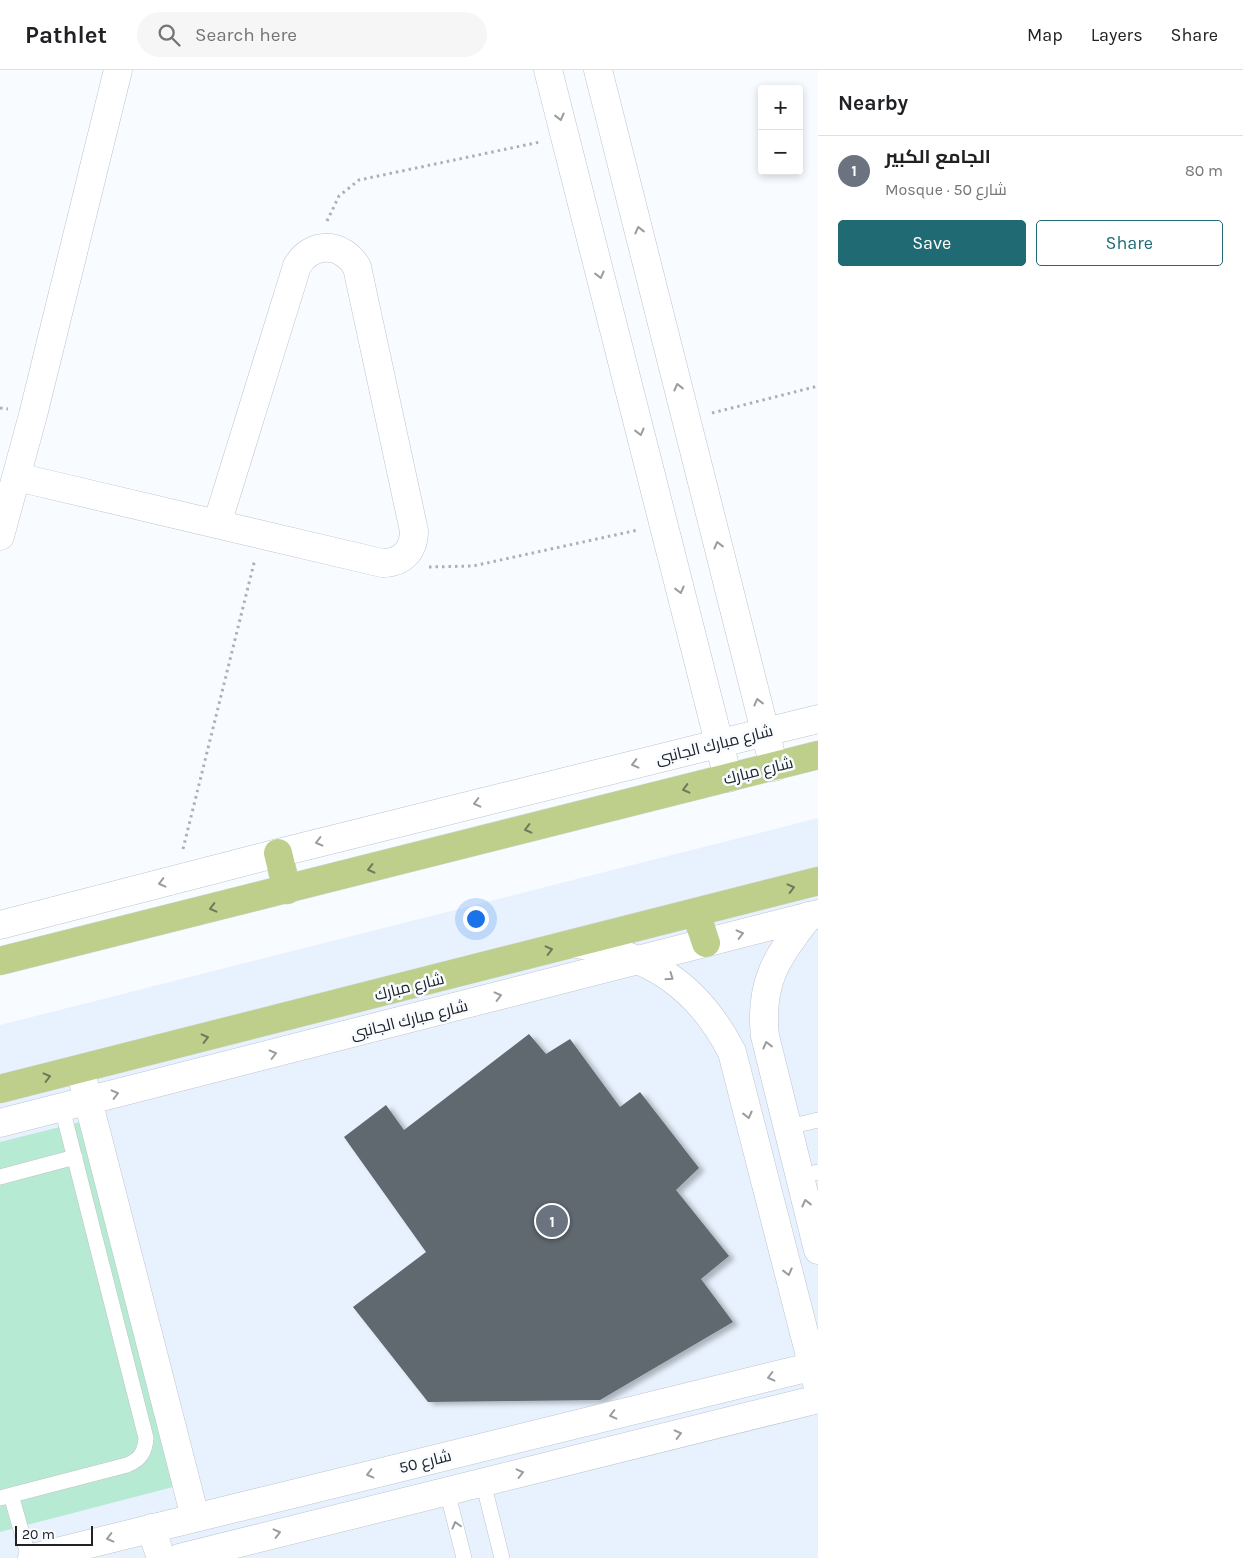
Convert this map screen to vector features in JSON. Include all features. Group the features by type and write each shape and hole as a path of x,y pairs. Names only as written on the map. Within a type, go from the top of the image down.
{"main road":[{"name":"شارع مبارك","path":"0,960 287,890 818,755"},
{"path":"278,853 287,890"},
{"name":"شارع مبارك","path":"0,1089 818,881"},
{"path":"696,913 706,943"}],"street":[{"path":"0,536 17,477 118,70"},
{"path":"548,70 728,778"},
{"path":"598,70 774,766"},
{"path":"17,477 217,524 382,562 399,560 411,548 414,531 357,267 345,252 326,247 308,252 297,266 217,524"},
{"name":"شارع مبارك الجانبى","path":"0,924 818,719"},
{"path":"813,915 777,958 766,988 764,1004 765,1036 788,1127 809,1175 818,1250"},
{"name":"شارع مبارك الجانبى","path":"0,1123 813,915"},
{"path":"576,944 620,952 640,959 660,970 695,998 709,1014 732,1052 816,1374"},
{"path":"80,1069 195,1517"},
{"name":"شارع 50","path":"30,1558 195,1517 816,1374"},
{"path":"179,1558 240,1551 483,1482 818,1399"},
{"path":"151,1528 161,1558"}],"lane":[{"path":"30,1558 6,1497 127,1465 135,1462 142,1455 146,1447 146,1438 62,1108"},
{"path":"788,1127 818,1120"},
{"path":"0,1177 75,1157"},
{"path":"483,1482 502,1558"},
{"path":"447,1492 464,1558"}],"path":[{"path":"326,247 325,233 332,208 340,196 359,180 565,136"},
{"path":"687,420 818,386"},
{"path":"399,560 430,567 473,566 663,525"},
{"path":"176,879 262,534"}],"shaded area":[{"path":"818,818 818,1558 0,1558 0,1025"}],"green space":[{"path":"80,1122 173,1487 0,1532 0,1142"}],"building":[{"path":"529,1034 546,1054 570,1039 620,1107 640,1092 699,1168 676,1190 729,1256 701,1279 733,1322 600,1400 428,1402 353,1307 426,1252 344,1137 386,1105 404,1130"}],"place":[{"name":"الجامع الكبير","path":"552,1221"}]}
